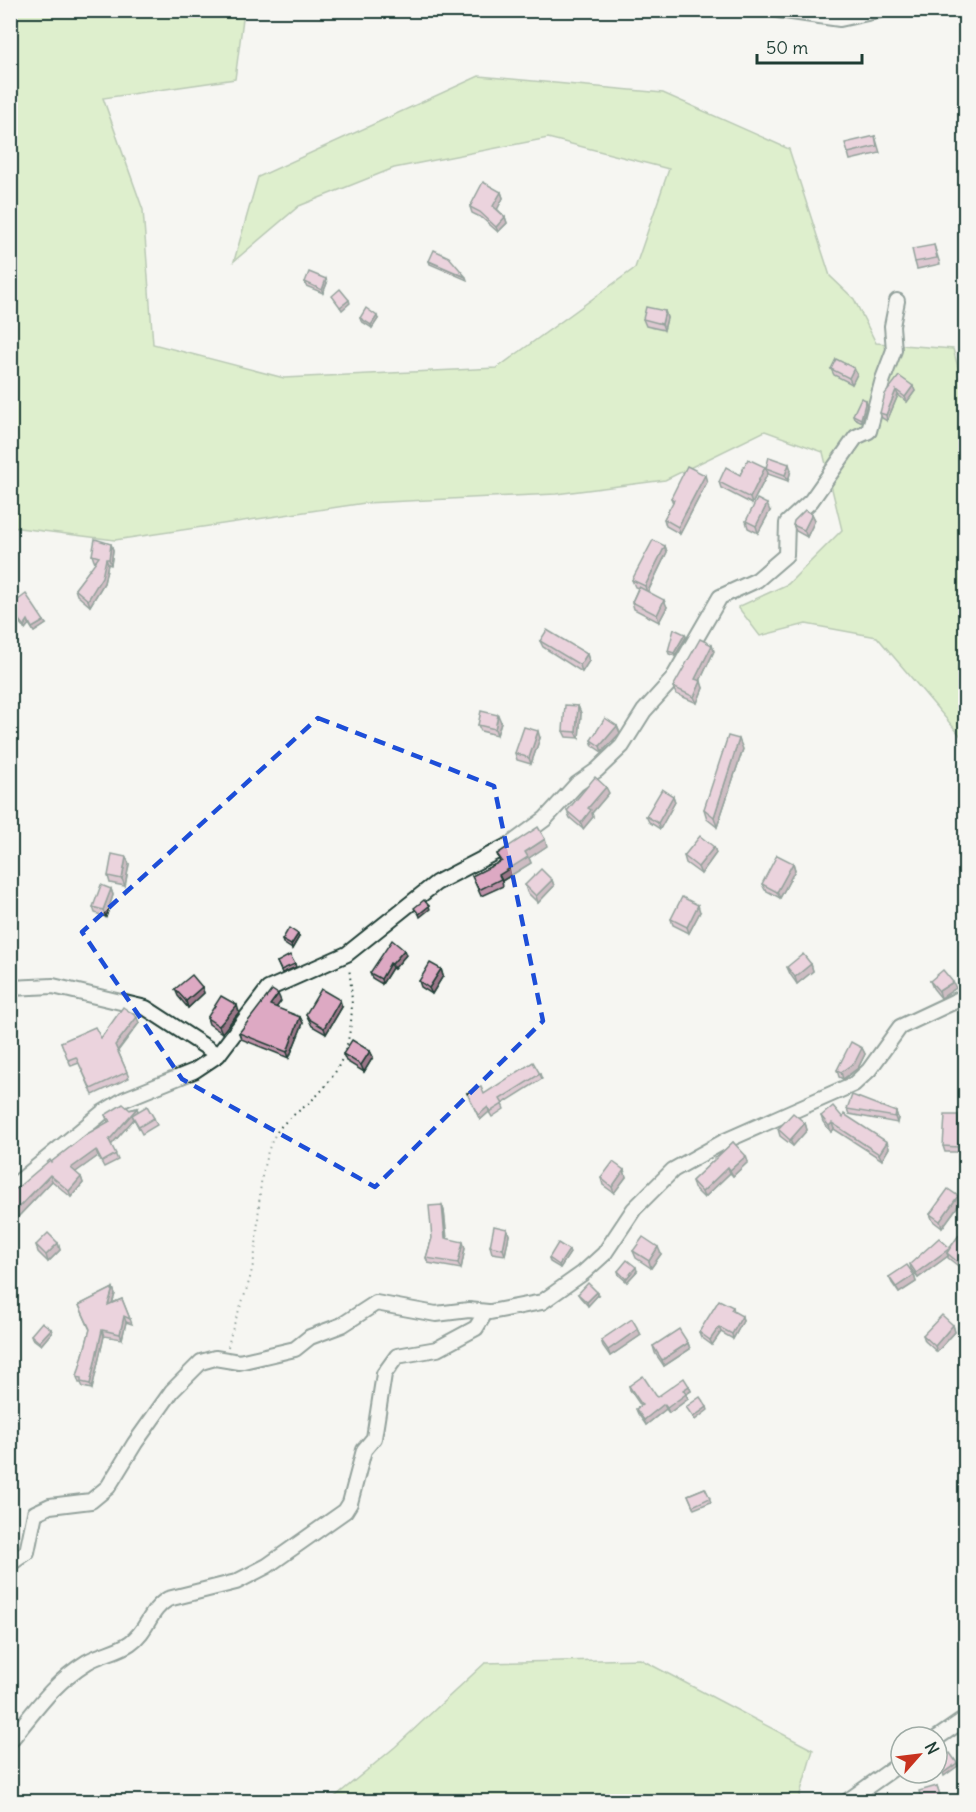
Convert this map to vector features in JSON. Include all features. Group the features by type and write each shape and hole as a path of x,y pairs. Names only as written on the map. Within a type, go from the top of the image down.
{"street":[{"path":"778,10 840,19 881,10"},
{"path":"10,1189 102,1113 136,1094 194,1071 218,1054 267,989 347,954 436,883 511,844 545,819 577,784 597,770 622,746 644,711 672,680 720,597 758,580 786,555 787,523 811,501 856,437 869,431 883,379 894,350 891,326 897,301"},
{"path":"10,988 53,986 146,1008 218,1054"},
{"path":"10,1564 27,1552 35,1513 50,1506 91,1501 108,1487 135,1443 172,1391 201,1362 215,1358 239,1362 294,1349 310,1337 342,1324 376,1303 436,1314 469,1310 488,1312 542,1302 583,1273 604,1254 634,1209 673,1170 724,1140 783,1118 854,1084 869,1070 900,1027 966,996"},
{"path":"10,1741 54,1686 90,1660 130,1643 145,1630 149,1617 158,1605 168,1599 236,1582 267,1566 303,1539 334,1521 350,1503 364,1450 374,1438 384,1374 390,1362 397,1356 408,1352 436,1348 448,1343 476,1328 488,1312"},
{"path":"949,1730 966,1718"},
{"path":"846,1802 889,1772"}],"path":[{"path":"226,1359 230,1335 253,1268 258,1233 257,1201 273,1140 288,1118 310,1102 333,1078 351,1034 353,998 347,954"}],"highlighted area":[{"path":"318,718 494,786 543,1021 375,1187 182,1079 82,932"}],"green space":[{"path":"10,11 244,11 235,79 103,98 143,210 153,344 284,378 497,368 635,268 669,169 548,138 394,168 299,206 234,261 258,177 479,76 663,93 789,149 830,276 854,299 876,343 953,349 966,396 965,741 877,637 806,624 760,636 738,607 788,584 842,530 823,452 765,431 665,480 556,494 365,503 115,540 11,527"},
{"path":"640,1659 813,1750 798,1801 330,1801 395,1747 485,1663"}],"building":[{"path":"875,136 877,146 848,153 845,143"},
{"path":"483,182 501,192 493,206 505,217 496,227 480,212 470,207"},
{"path":"934,245 937,258 915,262 912,249"},
{"path":"434,250 449,257 466,277 429,261"},
{"path":"309,272 326,279 322,290 305,282"},
{"path":"340,289 349,300 340,307 332,296"},
{"path":"646,307 665,311 662,324 643,319"},
{"path":"366,308 377,316 371,325 360,318"},
{"path":"836,359 854,368 849,378 831,369"},
{"path":"899,376 913,386 905,397 896,390 886,415 880,413 885,394"},
{"path":"861,398 866,400 861,419 853,415"},
{"path":"769,457 789,464 785,475 766,468"},
{"path":"748,459 765,467 750,498 719,482 726,467 740,475"},
{"path":"687,466 705,475 678,527 664,519 674,500 671,498"},
{"path":"757,499 767,504 756,526 746,521"},
{"path":"805,510 812,514 804,530 793,525"},
{"path":"95,539 111,544 109,559 106,559 102,577 88,600 75,589 99,557 92,555"},
{"path":"653,540 665,546 645,586 632,580"},
{"path":"639,587 664,600 657,615 632,602"},
{"path":"26,594 44,621 32,628 28,620 24,626 10,610 10,606"},
{"path":"674,629 685,634 674,653 668,651"},
{"path":"547,630 587,654 580,665 540,641"},
{"path":"700,639 712,645 695,679 701,681 694,697 673,687"},
{"path":"565,705 578,706 576,732 563,731"},
{"path":"481,711 498,715 495,729 478,725"},
{"path":"605,718 617,726 600,746 591,740"},
{"path":"524,727 538,731 529,758 515,753"},
{"path":"728,736 739,739 714,817 704,809"},
{"path":"595,777 606,787 588,808 591,810 581,823 567,811"},
{"path":"662,789 673,796 658,823 646,816"},
{"path":"538,827 545,839 525,852 528,857 499,875 501,879 479,890 472,876 502,861 497,854"},
{"path":"700,836 714,847 698,867 684,856"},
{"path":"112,854 126,857 122,879 108,876"},
{"path":"777,855 793,863 777,892 762,884"},
{"path":"541,869 552,880 536,896 525,885"},
{"path":"101,885 111,889 103,910 93,907"},
{"path":"682,897 698,905 687,927 671,919"},
{"path":"424,900 429,906 419,914 414,908"},
{"path":"289,928 298,934 291,945 282,940"},
{"path":"392,940 404,950 392,964 390,963 381,979 370,973"},
{"path":"803,954 811,964 795,977 787,967"},
{"path":"290,955 295,964 281,970 277,962"},
{"path":"430,963 441,969 429,988 419,981"},
{"path":"943,970 953,982 939,991 930,981"},
{"path":"192,975 202,987 186,1001 175,989"},
{"path":"321,989 340,1000 324,1028 309,1019 306,1014"},
{"path":"272,990 278,994 270,1005 300,1017 287,1052 239,1033"},
{"path":"221,996 237,1005 219,1026 207,1018"},
{"path":"123,1007 137,1017 115,1045 127,1072 91,1089 76,1057 68,1060 61,1042 95,1027 101,1038"},
{"path":"352,1040 370,1051 361,1065 343,1054"},
{"path":"851,1042 862,1048 855,1062 841,1072 837,1070"},
{"path":"533,1062 540,1074 500,1099 503,1104 490,1112 488,1107 478,1115 467,1093 481,1087 484,1094"},
{"path":"852,1095 896,1112 895,1117 847,1109"},
{"path":"123,1104 130,1110 137,1108 109,1140 116,1154 102,1162 96,1150 71,1168 81,1177 69,1191 50,1175 10,1216 10,1194 50,1160 51,1162 87,1134 110,1121 105,1115"},
{"path":"147,1106 154,1118 139,1127 132,1115"},
{"path":"833,1106 843,1118 844,1114 887,1142 879,1154 832,1123 829,1126 821,1116"},
{"path":"793,1113 805,1123 790,1140 778,1129"},
{"path":"945,1115 958,1115 958,1147 943,1146"},
{"path":"733,1142 746,1156 730,1170 728,1167 702,1192 692,1181"},
{"path":"613,1162 624,1170 612,1187 601,1178"},
{"path":"948,1189 958,1196 940,1221 930,1214"},
{"path":"442,1205 445,1238 463,1242 458,1263 426,1258 432,1238 429,1206"},
{"path":"966,1225 966,1269 947,1253"},
{"path":"494,1226 507,1229 503,1249 490,1246"},
{"path":"48,1233 58,1243 46,1255 36,1245"},
{"path":"643,1237 658,1247 649,1261 633,1251"},
{"path":"939,1238 950,1248 916,1273 910,1264"},
{"path":"558,1243 569,1250 559,1265 549,1258"},
{"path":"627,1260 636,1267 626,1279 618,1271"},
{"path":"907,1265 914,1275 896,1287 889,1277"},
{"path":"588,1283 597,1292 587,1302 578,1294"},
{"path":"113,1288 108,1305 122,1299 130,1319 124,1316 120,1334 102,1330 90,1384 81,1382 81,1378 77,1377 90,1329 79,1305"},
{"path":"719,1300 733,1307 731,1310 742,1316 732,1334 719,1327 710,1340 699,1332"},
{"path":"942,1315 953,1325 935,1346 923,1335"},
{"path":"632,1319 638,1329 608,1350 601,1340"},
{"path":"42,1322 51,1329 39,1342 31,1335"},
{"path":"679,1329 688,1343 662,1360 653,1346"},
{"path":"643,1376 657,1397 684,1378 689,1386 683,1390 686,1394 667,1408 664,1404 644,1420 636,1409 642,1405 629,1386"},
{"path":"700,1397 707,1407 693,1417 686,1407"},
{"path":"705,1488 710,1498 693,1506 688,1495"},
{"path":"949,1754 957,1763 949,1769"},
{"path":"937,1786 941,1798 922,1802 919,1791"}]}
